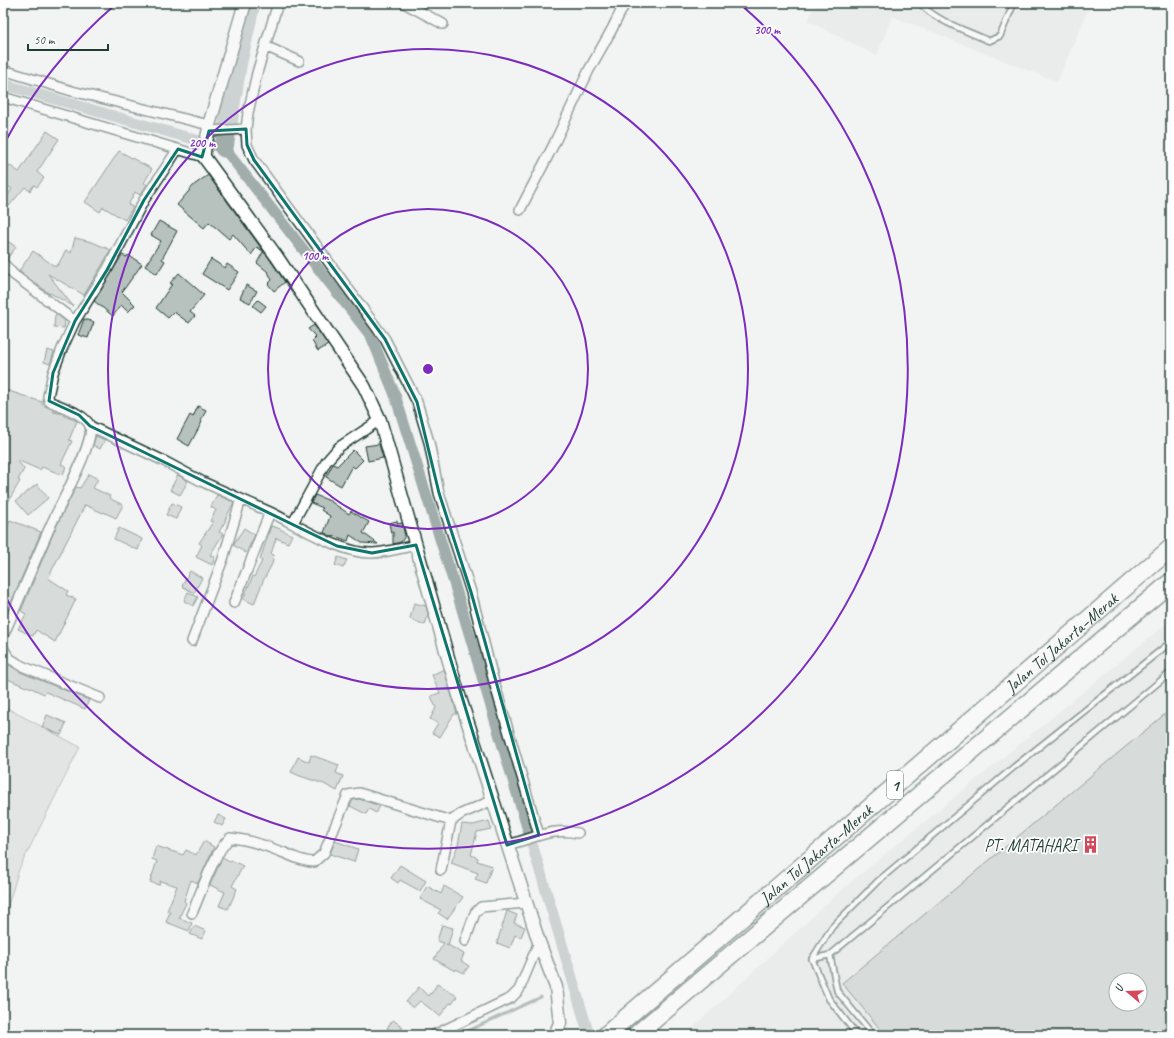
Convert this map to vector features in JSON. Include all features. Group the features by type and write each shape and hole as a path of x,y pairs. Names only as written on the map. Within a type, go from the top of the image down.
{"highway":[{"name":"Jalan Tol Jakarta–Merak","path":"606,1035 1171,548"},
{"name":"Jalan Tol Jakarta–Merak","path":"636,1035 1171,582"}],"street":[{"path":"203,154 245,3"},
{"path":"278,3 242,130 254,160 385,339 417,402 429,442 439,493 471,592 536,836"},
{"path":"404,3 443,24"},
{"path":"520,210 552,148 589,70 625,3"},
{"path":"265,46 299,61"},
{"path":"3,70 210,130 242,130"},
{"path":"3,97 178,150 203,154 282,263 364,386 380,420 457,689 493,800 511,844 526,903 556,987 560,1023 555,1035"},
{"path":"178,150 144,200 107,270 75,321 53,373 48,402 79,415 87,421 90,426 162,460 203,482 293,523 337,546 354,551 372,553 416,545"},
{"path":"3,263 14,274 75,321"},
{"path":"293,523 326,462 339,447 380,420"},
{"path":"3,636 51,524 79,467 89,438 90,426"},
{"path":"192,641 223,559 241,499"},
{"path":"234,603 270,512"},
{"path":"3,648 9,658 22,666 100,698"},
{"path":"192,913 217,855 230,838 239,839 277,850 305,862 314,862 324,853 348,795 359,793 451,821"},
{"path":"441,870 451,821 460,814 493,800"},
{"path":"511,844 536,836 566,830 578,833"},
{"path":"465,940 475,913 481,907 526,903"},
{"path":"434,1035 511,998 519,990 539,942"}],"lane":[{"path":"920,3 925,9 948,23 989,40 1000,36 1014,3"},
{"path":"812,959 832,927 878,881 1014,767 1171,642"},
{"path":"812,959 830,955 1171,672"},
{"path":"830,955 837,991 873,1035"},
{"path":"812,959 829,999 858,1035"}],"highlighted area":[{"path":"246,129 247,145 254,160 385,339 417,402 439,493 471,592 539,835 507,845 416,545 372,553 337,546 90,426 79,415 49,401 53,373 75,321 107,270 144,200 178,149 202,157 209,131"}],"shaded area":[{"path":"815,3 1091,3 1057,82 892,16 877,56 808,21"},
{"path":"1171,620 1171,1035 685,1035 840,891"},
{"path":"3,706 80,747 19,869 4,919 3,918"}],"building":[{"path":"47,131 59,139 37,172 44,178 37,187 34,185 30,191 25,187 9,206 3,202 12,189 3,183 3,161 19,172"},
{"path":"119,151 152,169 144,183 147,185 140,195 135,192 128,205 133,207 125,220 103,207 100,212 85,202"},
{"path":"208,175 264,252 257,247 251,255 233,234 229,239 209,222 204,228 177,205 194,185"},
{"path":"159,221 177,231 162,259 165,261 157,274 145,266 161,241 151,235"},
{"path":"3,238 16,247 7,259 3,257"},
{"path":"75,238 92,242 111,250 84,295 48,274 73,306 50,294 19,271 33,251 56,267 66,250 71,253"},
{"path":"263,252 267,255 285,282 274,291 268,284 272,280 268,272 257,263"},
{"path":"122,255 127,257 128,255 142,264 122,292 135,305 128,312 121,305 113,316 94,301"},
{"path":"211,259 225,268 227,264 239,272 227,290 202,274"},
{"path":"179,273 204,295 190,312 195,316 189,323 174,312 168,318 156,308 172,284 170,283"},
{"path":"246,285 257,291 250,303 240,298"},
{"path":"258,300 266,306 261,312 253,306"},
{"path":"55,315 58,315 65,321 64,328 54,327"},
{"path":"84,319 94,322 88,338 78,335"},
{"path":"314,325 328,345 318,351 312,341 316,337 308,329"},
{"path":"47,350 54,352 50,364 44,362"},
{"path":"3,389 42,402 42,405 54,410 53,412 64,414 64,416 77,421 69,440 72,441 61,464 66,466 63,475 42,467 40,470 17,460 24,469 18,480 20,481 3,511"},
{"path":"198,406 206,410 201,421 202,422 189,446 177,439 190,415 193,417"},
{"path":"96,436 105,440 100,449 93,445"},
{"path":"379,444 383,458 368,461 365,446"},
{"path":"353,450 363,460 355,468 352,466 341,486 326,477 333,464 337,466"},
{"path":"89,474 98,479 93,488 110,496 109,498 123,505 116,518 85,505 48,578 68,591 66,595 76,599 55,642 36,630 33,636 18,629 26,614 21,611 55,529 76,487 80,488"},
{"path":"178,475 188,481 180,495 170,490"},
{"path":"37,484 48,498 28,515 16,501"},
{"path":"217,495 234,502 219,532 223,534 210,555 215,557 212,565 196,557 202,545 199,543 213,522 210,521 216,510 211,507"},
{"path":"315,495 330,501 349,514 351,511 369,522 363,533 378,544 362,543 350,535 348,541 324,533 330,516 321,510 323,508 311,503"},
{"path":"172,503 181,507 176,519 166,515"},
{"path":"10,520 41,532 10,605 3,602 3,539"},
{"path":"397,521 398,524 402,523 405,536 401,542 393,544 393,532 391,533 389,523"},
{"path":"271,526 292,535 288,543 276,538 271,554 274,555 272,564 263,581 254,604 243,599 253,576 254,577 262,561 260,560"},
{"path":"119,528 142,539 138,550 114,539"},
{"path":"244,528 255,535 246,553 233,545"},
{"path":"338,557 347,560 343,568 335,565"},
{"path":"190,571 202,578 194,593 182,586"},
{"path":"188,592 198,597 193,606 184,601"},
{"path":"414,603 426,606 428,614 425,625 410,619"},
{"path":"3,661 20,672 89,700 85,709 46,692 44,694 3,677"},
{"path":"444,669 457,714 454,714 440,737 432,733 438,723 430,719 436,708 431,696 440,693 432,675"},
{"name":"PT. MATAHARI","path":"1171,709 1171,1035 885,1035 842,983"},
{"path":"47,715 66,723 61,735 42,727"},
{"path":"311,755 339,765 336,773 343,776 337,791 324,784 291,772 298,757 309,762"},
{"path":"359,799 380,806 376,813 369,809 366,814 350,806 353,800"},
{"path":"218,815 226,819 222,826 214,822"},
{"path":"489,821 491,829 477,832 471,855 478,858 477,861 492,866 486,883 475,879 478,873 451,863 458,845 462,824 473,825"},
{"path":"204,841 214,847 198,883 191,880 184,901 186,903 179,918 192,923 189,931 166,922 170,912 167,911 177,886 160,881 159,885 150,882 157,861 152,859 156,846 183,855 186,850 196,855"},
{"path":"335,841 358,849 354,862 330,854"},
{"path":"222,858 230,862 231,860 243,866 232,886 237,889 228,909 219,906 225,892 210,885"},
{"path":"400,865 426,881 420,891 400,880 398,883 391,878"},
{"path":"427,886 441,894 444,886 463,897 447,919 438,913 441,910 420,899"},
{"path":"507,911 517,915 514,923 525,927 521,937 515,935 510,948 497,943"},
{"path":"442,925 453,928 448,945 446,944 464,954 461,961 469,966 464,973 456,969 455,971 434,959 444,943 437,941"},
{"path":"194,926 206,931 202,939 190,934"},
{"path":"437,984 457,996 452,1004 450,1003 440,1016 420,1001 413,1008 406,1002 419,987 428,996"},
{"path":"393,1020 403,1027 397,1035 387,1028"}],"waterway":[{"path":"224,148 237,66 251,3"},
{"path":"3,84 224,148 371,336 395,395 458,596 589,1035"},
{"path":"459,1035 541,997"}],"place":[{"name":"PT. MATAHARI","path":"1090,845"}]}
